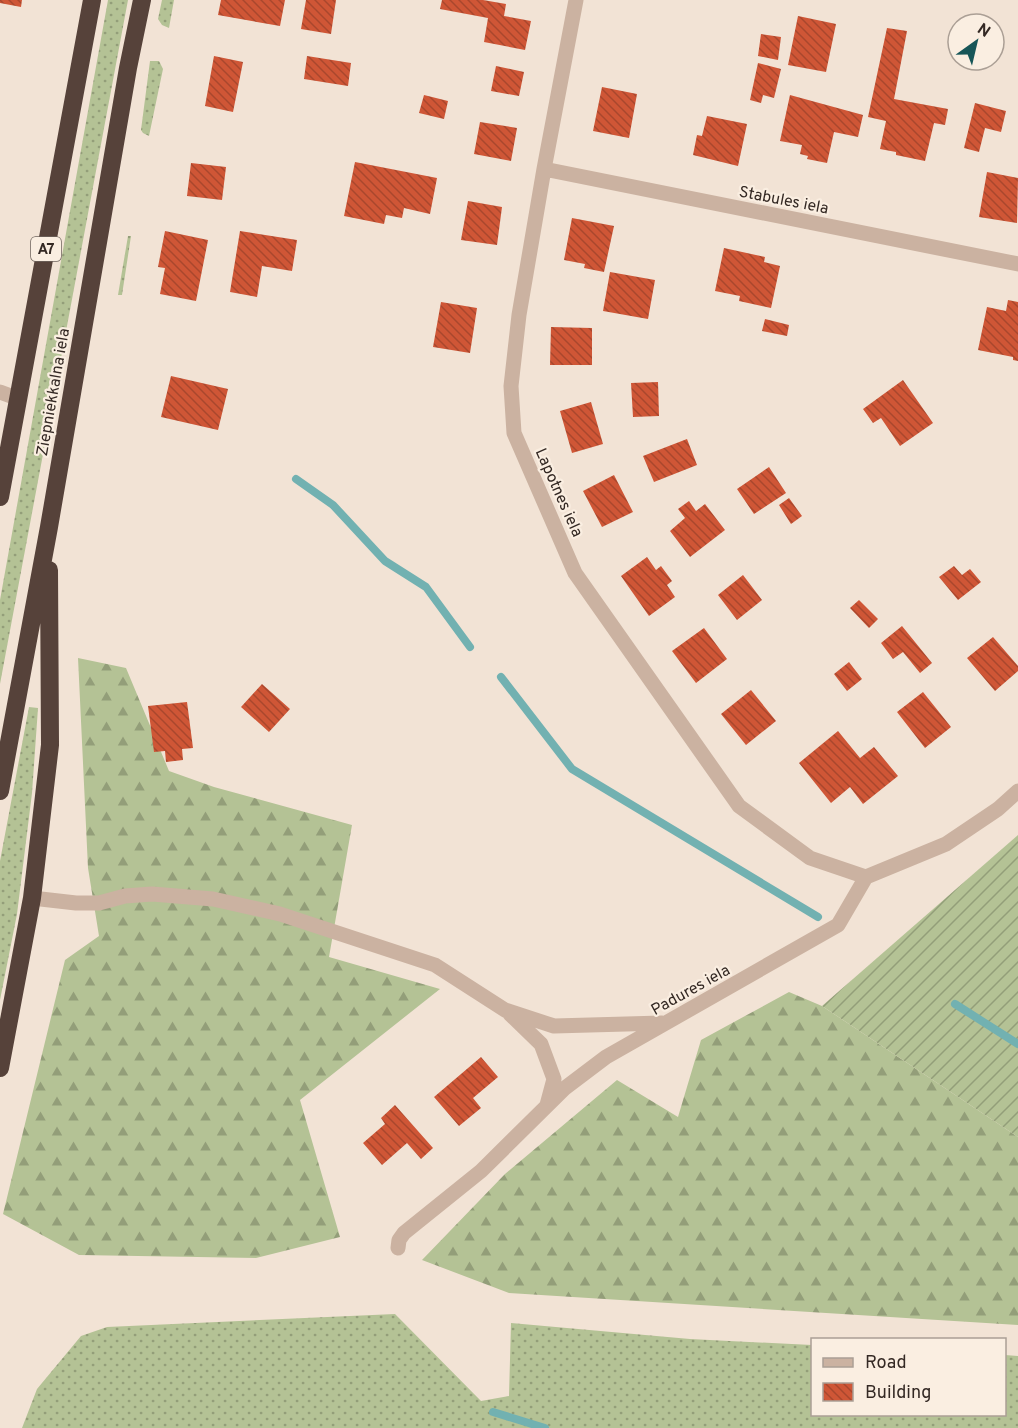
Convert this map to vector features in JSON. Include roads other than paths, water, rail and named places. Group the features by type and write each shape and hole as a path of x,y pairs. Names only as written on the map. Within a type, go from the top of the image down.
{"highway":[{"name":"Ziepniekkalna iela","path":"0,497 93,0"},
{"name":"Ziepniekkalna iela","path":"0,791 142,0"},
{"path":"0,1068 32,898 50,745 49,527"}],"street":[{"name":"Lapotnes iela","path":"576,0 519,315 511,386 514,433 575,573 740,806 810,858 866,877"},
{"name":"Stabules iela","path":"544,169 1018,264"},
{"path":"0,392 18,399"},
{"path":"866,877 946,844 998,809 1018,791"},
{"name":"Padures iela","path":"398,1248 399,1240 404,1233 481,1171 565,1088 606,1057 838,925 866,877"},
{"path":"32,898 76,903 99,903 125,896 152,894 213,899 280,914 435,964 505,1010 541,1044 554,1079 546,1108"},
{"path":"505,1010 554,1026 666,1023"}],"waterway":[{"path":"296,479 333,505 385,561 426,587 470,647"},
{"path":"501,677 572,769 818,917"},
{"path":"955,1004 1018,1044"},
{"path":"493,1412 545,1428"}]}
